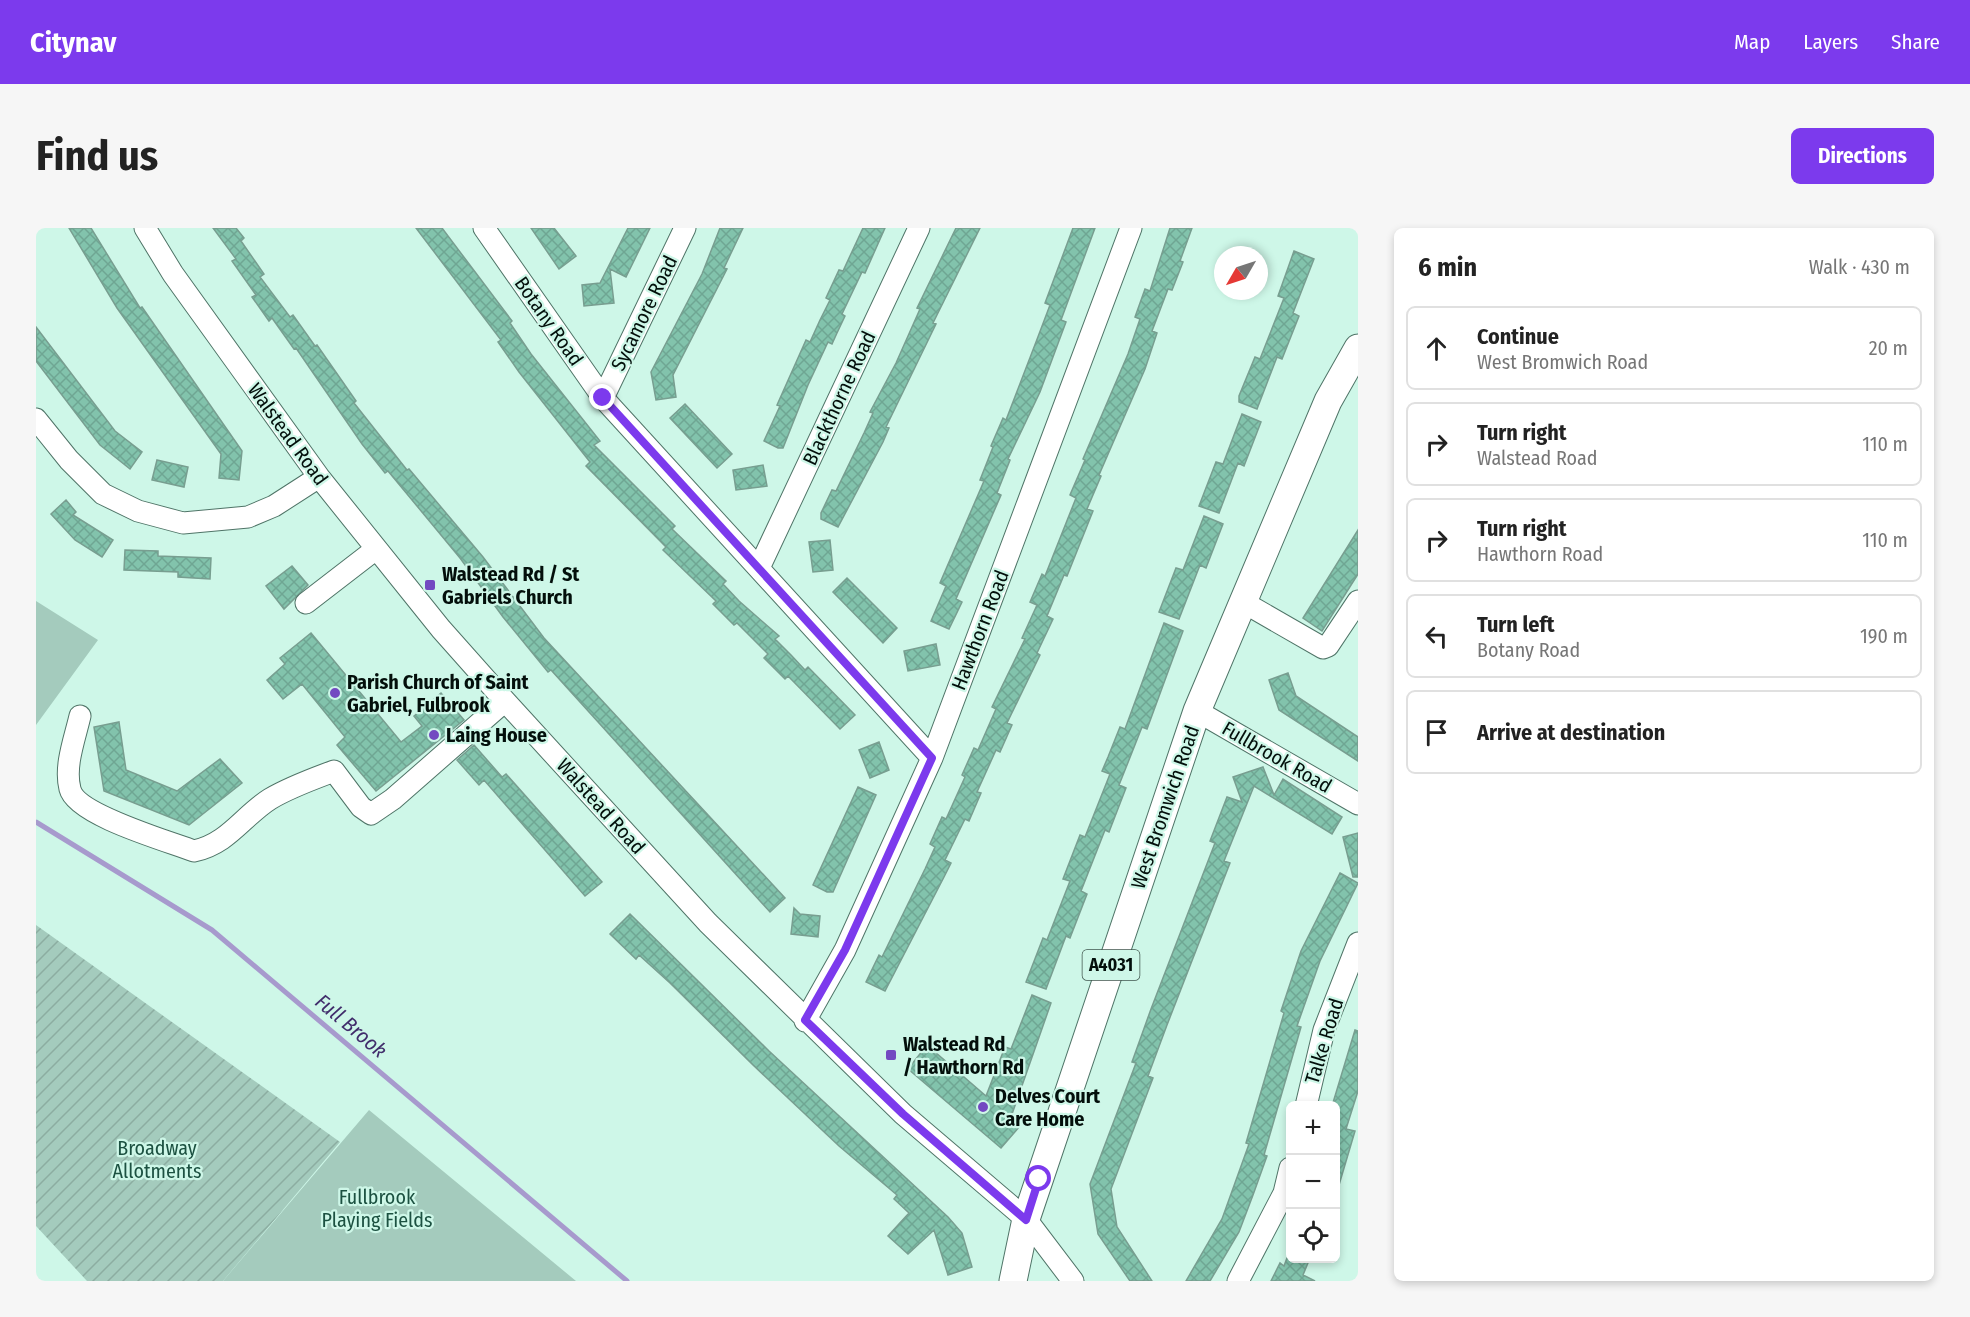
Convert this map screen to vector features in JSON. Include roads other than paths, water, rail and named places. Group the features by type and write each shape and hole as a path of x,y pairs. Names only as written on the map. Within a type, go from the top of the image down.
{"main road":[{"name":"West Bromwich Road","path":"1013,1281 1026,1220 1197,711 1328,401 1358,348"}],"street":[{"name":"Walstead Road","path":"145,228 173,274 319,477 376,549 505,701 708,923 903,1114 1026,1220 1073,1281"},
{"name":"Botany Road","path":"484,228 603,398 932,758"},
{"name":"Sycamore Road","path":"603,398 685,228"},
{"name":"Blackthorne Road","path":"759,568 919,228"},
{"name":"Hawthorn Road","path":"805,1020 845,950 932,758 1131,228"},
{"path":"36,419 69,460 102,494 138,511 183,523 248,517 274,506 319,477"},
{"path":"306,603 376,549"},
{"path":"1243,602 1323,648 1328,646 1358,601"},
{"path":"80,716 68,776 70,792 79,804 94,814 194,851 224,839 269,800 334,771 361,807 371,814 393,799 505,701"},
{"name":"Fullbrook Road","path":"1197,711 1358,804"},
{"name":"Talke Road","path":"1307,1101 1324,1030 1358,943"},
{"path":"1238,1281 1284,1193 1286,1184"}],"waterway":[{"name":"Full Brook","path":"36,822 212,930 627,1281"}],"place":[{"name":"Walstead Rd / St Gabriels Church","path":"430,585"},
{"name":"Parish Church of Saint Gabriel, Fulbrook","path":"335,693"},
{"name":"Laing House","path":"434,735"},
{"name":"Walstead Rd / Hawthorn Rd","path":"891,1055"},
{"name":"Delves Court Care Home","path":"983,1107"}],"park label":[{"name":"Broadway Allotments","path":"157,1160"},
{"name":"Fullbrook Playing Fields","path":"377,1208"}]}
